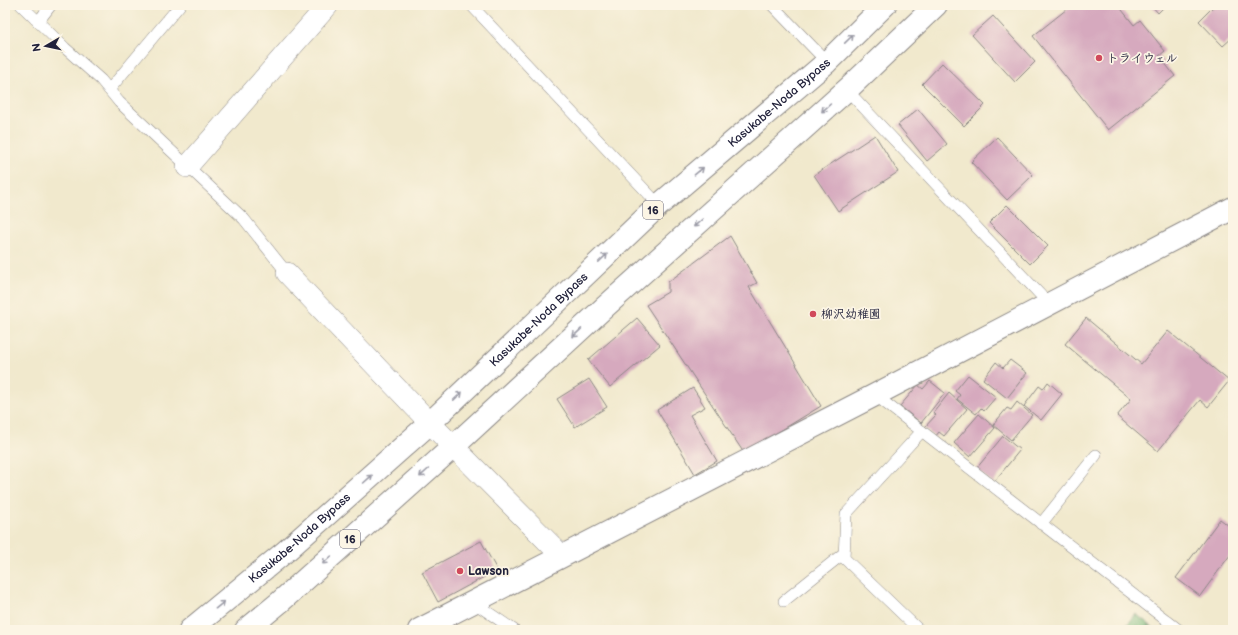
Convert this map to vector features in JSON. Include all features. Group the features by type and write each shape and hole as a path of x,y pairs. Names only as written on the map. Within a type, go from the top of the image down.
{"main road":[{"name":"Kasukabe-Noda Bypass","path":"190,630 286,551 430,423 659,205 827,62 884,5"},
{"name":"16","path":"246,630 286,597 453,447 606,306 849,88 936,5"},
{"name":"16","path":"849,88 949,5"},
{"path":"419,630 875,395 1233,208"}],"street":[{"path":"187,167 328,5"},
{"path":"287,273 453,447 561,556"}],"lane":[{"path":"21,5 64,48 101,80 119,102 244,220 287,273"},
{"path":"38,22 51,5"},
{"path":"109,90 180,5"},
{"path":"471,5 659,205"},
{"path":"772,5 827,62"},
{"path":"849,88 1049,304"},
{"path":"875,395 1179,630"},
{"path":"919,630 844,558 844,553 846,514 922,431"},
{"path":"1041,524 1096,455"},
{"path":"784,601 844,553"},
{"path":"473,602 514,630"}],"green space":[{"path":"1136,614 1156,630 1123,630"}],"building":[{"path":"1072,5 1118,5 1134,25 1140,20 1165,51 1159,56 1175,76 1108,130 1033,36"},
{"path":"1151,5 1166,5 1158,13"},
{"path":"1215,5 1233,5 1233,37 1223,46 1199,21"},
{"path":"993,16 1035,62 1015,82 972,35"},
{"path":"942,63 985,105 964,126 922,84"},
{"path":"918,109 947,144 927,161 898,125"},
{"path":"875,135 898,172 838,211 814,175"},
{"path":"997,137 1033,175 1007,200 971,162"},
{"path":"1007,205 1048,246 1030,264 989,223"},
{"path":"730,236 757,283 749,287 821,406 744,453 646,305 668,292 668,282"},
{"path":"637,318 660,345 610,387 588,360"},
{"path":"1086,318 1141,364 1168,331 1229,381 1208,407 1200,400 1158,451 1117,416 1131,399 1065,344"},
{"path":"1010,360 1027,373 1007,398 983,379 996,362 1003,368"},
{"path":"968,375 996,397 984,411 981,408 976,414 957,399 960,395 955,391"},
{"path":"589,379 607,407 575,427 557,399"},
{"path":"930,381 945,393 921,423 900,406 918,385 923,389"},
{"path":"1048,382 1062,394 1041,420 1024,406 1039,386 1043,389"},
{"path":"693,388 705,407 690,415 717,461 695,474 657,410"},
{"path":"949,393 967,409 944,436 939,432 935,437 924,428 936,415 933,413"},
{"path":"1017,402 1032,415 1011,440 993,425 1007,408 1011,410"},
{"path":"979,414 995,428 970,457 954,443"},
{"path":"1003,436 1020,450 993,483 976,469"},
{"path":"1220,519 1233,529 1233,551 1200,596 1176,578"},
{"name":"Lawson","path":"481,541 497,570 438,602 422,572"}],"place":[{"name":"トライウェル","path":"1099,58"},
{"name":"柳沢幼稚園","path":"813,314"},
{"name":"Lawson","path":"460,571"}]}
